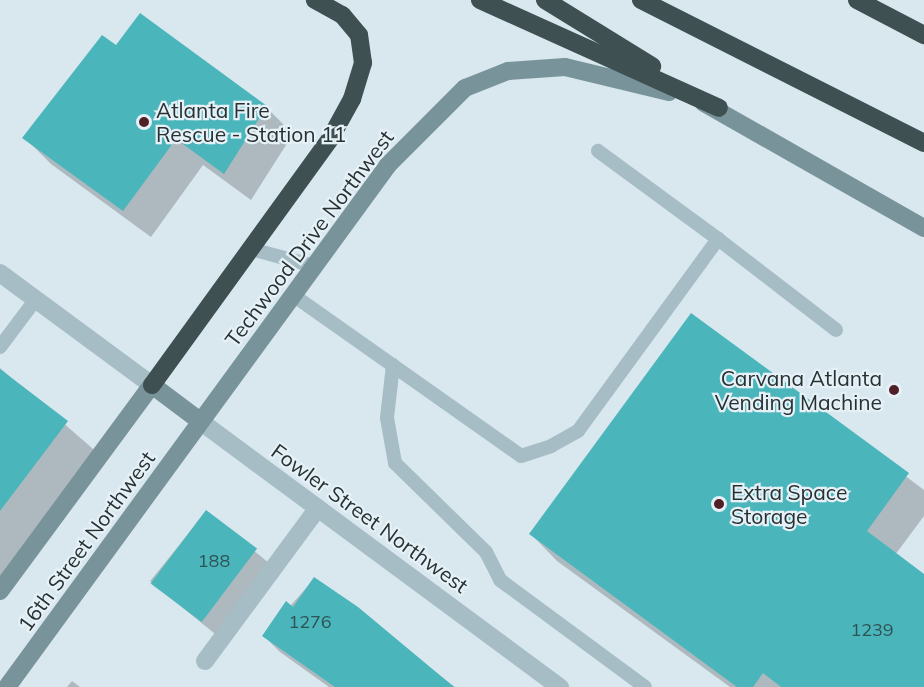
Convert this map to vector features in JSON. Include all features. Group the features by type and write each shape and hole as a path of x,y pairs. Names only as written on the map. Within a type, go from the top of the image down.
{"highway":[{"path":"152,385 330,139 363,63 359,35 342,15 315,0"},
{"path":"480,0 719,108"},
{"path":"545,0 719,108"},
{"path":"641,0 924,143"},
{"path":"857,0 924,35"}],"street":[{"name":"Techwood Drive Northwest","path":"201,421 400,150 465,88 497,75 565,67 628,79 719,108 924,228"},
{"path":"0,273 152,385"},
{"name":"Fowler Street Northwest","path":"152,385 560,687"},
{"name":"16th Street Northwest","path":"0,591 152,385"},
{"name":"16th Street Northwest","path":"7,687 201,421"},
{"path":"205,661 318,508"}],"lane":[{"path":"598,151 836,330"},
{"path":"293,295 520,456 551,446 578,431 718,239"},
{"path":"251,249 314,266"},
{"path":"0,347 36,299"},
{"path":"393,365 387,418 395,463 486,552 500,580 645,687"}],"building":[{"name":"Atlanta Fire Rescue - Station 11","path":"140,13 267,106 224,174 176,139 123,211 22,138 102,35 116,45"},
{"name":"Extra Space Storage","path":"691,313 909,473 867,531 924,574 924,687 781,687 763,673 753,687 737,687 529,534"},
{"path":"0,369 68,421 0,511"},
{"path":"206,510 257,549 202,622 151,583"},
{"path":"314,577 358,607 454,687 335,687 262,636 286,601 293,607"}],"place":[{"name":"Atlanta Fire Rescue - Station 11","path":"144,122"},
{"name":"Carvana Atlanta Vending Machine","path":"894,390"},
{"name":"Extra Space Storage","path":"719,504"}]}
